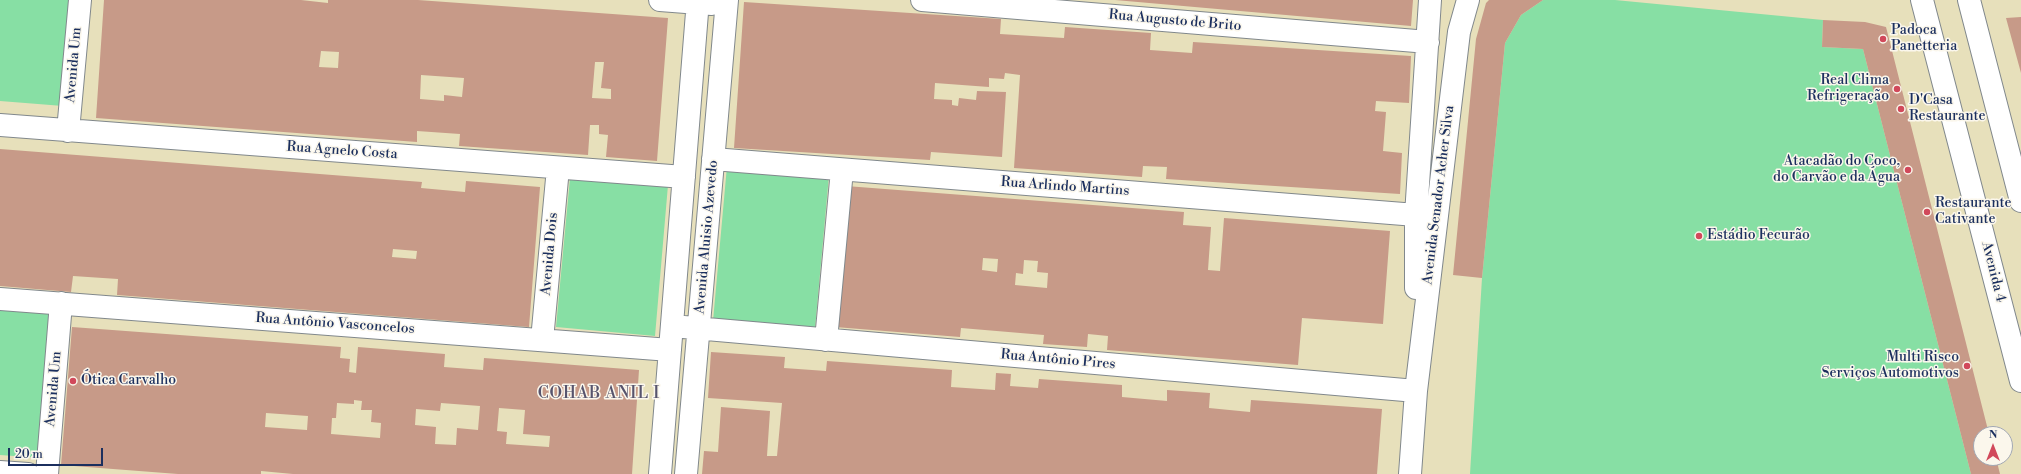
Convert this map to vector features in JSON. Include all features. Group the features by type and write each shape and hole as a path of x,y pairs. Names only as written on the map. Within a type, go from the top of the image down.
{"street":[{"name":"Avenida Um","path":"68,130 80,0"},
{"path":"660,0 726,2"},
{"name":"Rua Augusto de Brito","path":"922,0 1428,42"},
{"name":"Avenida Senador Acher Silva","path":"1416,391 1416,215 1430,0"},
{"name":"Avenida Senador Acher Silva","path":"1410,474 1416,391 1459,32 1468,0"},
{"name":"Avenida 4","path":"1922,0 2020,371"},
{"path":"1969,0 2021,201"},
{"name":"Avenida Aluisio Azevedo","path":"660,474 697,1"},
{"name":"Avenida Aluisio Azevedo","path":"686,474 726,2"},
{"name":"Rua Agnelo Costa","path":"0,125 684,177"},
{"name":"Rua Arlindo Martins","path":"713,159 1416,215"},
{"name":"Avenida Dois","path":"542,340 558,168"},
{"path":"826,340 842,170"},
{"name":"Rua Antônio Vasconcelos","path":"0,299 670,350"},
{"name":"Avenida Um","path":"47,474 61,303"},
{"name":"Rua Antônio Pires","path":"672,326 1416,391"},
{"path":"0,472 28,474"}],"green space":[{"path":"0,0 73,0 63,106 0,101"},
{"name":"Estádio Fecurão","path":"1543,0 1615,0 1823,20 1822,47 1863,49 1971,474 1470,474 1482,278 1505,43 1521,15"},
{"path":"727,166 829,175 815,329 713,321"},
{"path":"570,178 668,185 655,336 556,327"},
{"path":"0,307 54,312 42,458 0,455"}],"building":[{"path":"104,0 301,0 328,3 328,0 418,0 668,18 657,161 606,157 608,135 599,134 599,125 590,125 588,155 459,146 460,134 417,131 417,142 96,118","holes":["321,51 339,52 338,68 319,67","595,62 604,62 601,88 611,89 611,99 592,98","421,75 464,78 462,97 444,95 444,101 420,99"]},
{"path":"1115,0 1413,0 1411,26"},
{"path":"1489,0 1543,0 1521,15 1505,43 1482,278 1453,275 1476,39 1486,3"},
{"path":"744,2 1001,19 1000,34 1064,38 1065,27 1151,33 1150,50 1192,53 1193,42 1411,56 1409,103 1376,101 1375,111 1386,112 1383,151 1402,153 1400,194 1166,179 1167,167 1143,166 1142,177 1014,168 1020,75 1005,73 1004,79 989,78 989,87 935,83 934,99 952,100 952,105 958,106 959,98 976,100 977,91 1006,92 1002,157 931,152 930,160 734,148"},
{"path":"2021,17 2021,73 2006,18"},
{"path":"1823,20 1865,22 1886,27 1987,426 1973,426 1973,466 1998,466 2000,474 1971,474 1863,49 1822,47"},
{"path":"0,149 422,182 421,188 465,192 466,181 540,187 529,327 117,295 118,279 73,276 71,292 0,286","holes":["393,249 417,251 416,259 392,257"]},
{"path":"846,186 1184,212 1183,225 1211,227 1208,270 1220,271 1224,218 1390,231 1383,324 1302,318 1298,365 1107,350 1108,336 1088,334 1087,347 1043,344 1044,335 961,328 960,337 835,327","holes":["983,258 998,259 997,272 982,270","1024,260 1038,261 1037,272 1048,273 1047,288 1015,285 1016,273 1023,274"]},
{"path":"72,327 341,347 340,358 350,359 349,372 356,373 358,347 445,354 444,367 483,370 484,358 639,370 632,474 293,474 261,471 261,474 178,474 61,465","holes":["354,400 362,401 361,410 372,410 371,422 381,423 380,438 331,434 332,418 336,418 337,403 354,404","441,403 480,406 478,430 457,428 456,445 435,444 436,427 415,425 416,409 440,411","499,408 525,410 523,434 550,436 549,447 506,444 507,432 497,431","266,413 308,416 307,430 265,427"]},
{"path":"711,352 785,357 784,368 826,371 827,361 952,370 951,387 995,390 996,373 1011,374 1010,386 1038,388 1039,379 1122,385 1122,397 1167,401 1167,390 1210,393 1209,408 1250,412 1251,400 1382,409 1377,474 702,474 704,451 718,452 721,407 770,411 767,456 777,456 782,403 708,398"}],"place":[{"name":"Padoca Panetteria","path":"1883,39"},
{"name":"Real Clima Refrigeração","path":"1897,89"},
{"name":"D'Casa Restaurante","path":"1901,109"},
{"name":"Atacadão do Coco, do Carvão e da Água","path":"1908,170"},
{"name":"Restaurante Cativante","path":"1927,212"},
{"name":"Estádio Fecurão","path":"1699,236"},
{"name":"Multi Risco Serviços Automotivos","path":"1967,366"},
{"name":"Ótica Carvalho","path":"73,381"}],"district":[{"name":"COHAB ANIL I","path":"599,394"}]}
